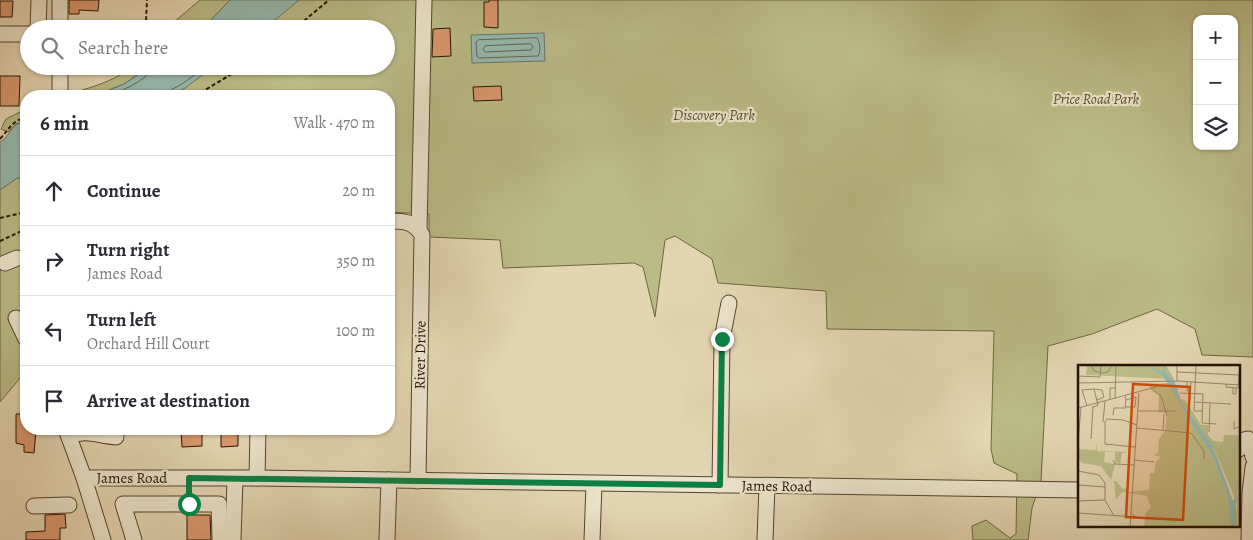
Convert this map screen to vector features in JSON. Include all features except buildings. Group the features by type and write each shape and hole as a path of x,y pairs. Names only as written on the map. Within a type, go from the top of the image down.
{"street":[{"path":"38,20 39,0"},
{"path":"60,0 60,20"},
{"name":"River Drive","path":"418,481 423,241 419,230 424,0"},
{"path":"0,34 20,34"},
{"path":"60,75 60,90"},
{"path":"395,221 413,224 419,230"},
{"path":"720,485 722,339 729,303"},
{"path":"16,318 20,326"},
{"path":"68,435 84,478 103,540"},
{"path":"103,435 116,437"},
{"path":"257,478 258,435"},
{"path":"1240,446 1244,440 1248,439 1253,458"},
{"path":"1249,540 1247,493 1253,467"},
{"name":"James Road","path":"84,478 257,478 1078,490"},
{"path":"189,478 189,504"},
{"path":"233,540 236,479"},
{"path":"387,540 389,480"},
{"path":"592,540 594,484"},
{"path":"765,540 767,486"},
{"path":"134,540 123,504 219,504 220,540"},
{"path":"34,506 69,505"}],"path":[{"path":"146,20 147,0"},
{"path":"305,20 329,0"},
{"path":"205,90 230,75"},
{"path":"0,139 8,127 20,119"},
{"path":"0,218 20,213"},
{"path":"0,241 20,232"}],"green space":[{"path":"200,0 230,0 211,20 176,20"},
{"path":"294,0 1253,0 1253,357 1202,355 1195,329 1157,309 1092,334 1048,346 1041,481 1032,508 1028,540 973,540 972,526 986,520 1010,538 1016,534 1017,474 994,463 991,449 994,331 827,329 826,291 718,283 712,259 675,236 665,240 655,317 643,267 634,263 503,268 500,240 429,237 429,214 395,212 395,90 181,90 197,75 395,75 395,20 266,20"},
{"path":"120,75 138,75 124,84 109,90 82,90 98,85"},
{"path":"20,112 20,123 8,132 1,129 6,119"},
{"path":"17,178 20,178 20,378 0,402 0,190"}],"water":[{"path":"230,0 299,0 275,20 211,20"},
{"path":"544,33 545,61 472,63 471,35"},
{"path":"138,75 203,75 181,90 109,90 124,84"},
{"path":"20,123 20,178 17,178 0,190 0,142"}],"route":[{"path":"189,504 189,478 720,485 722,339"}],"park label":[{"name":"Price Road Park","path":"1096,99"},
{"name":"Discovery Park","path":"714,115"}]}
